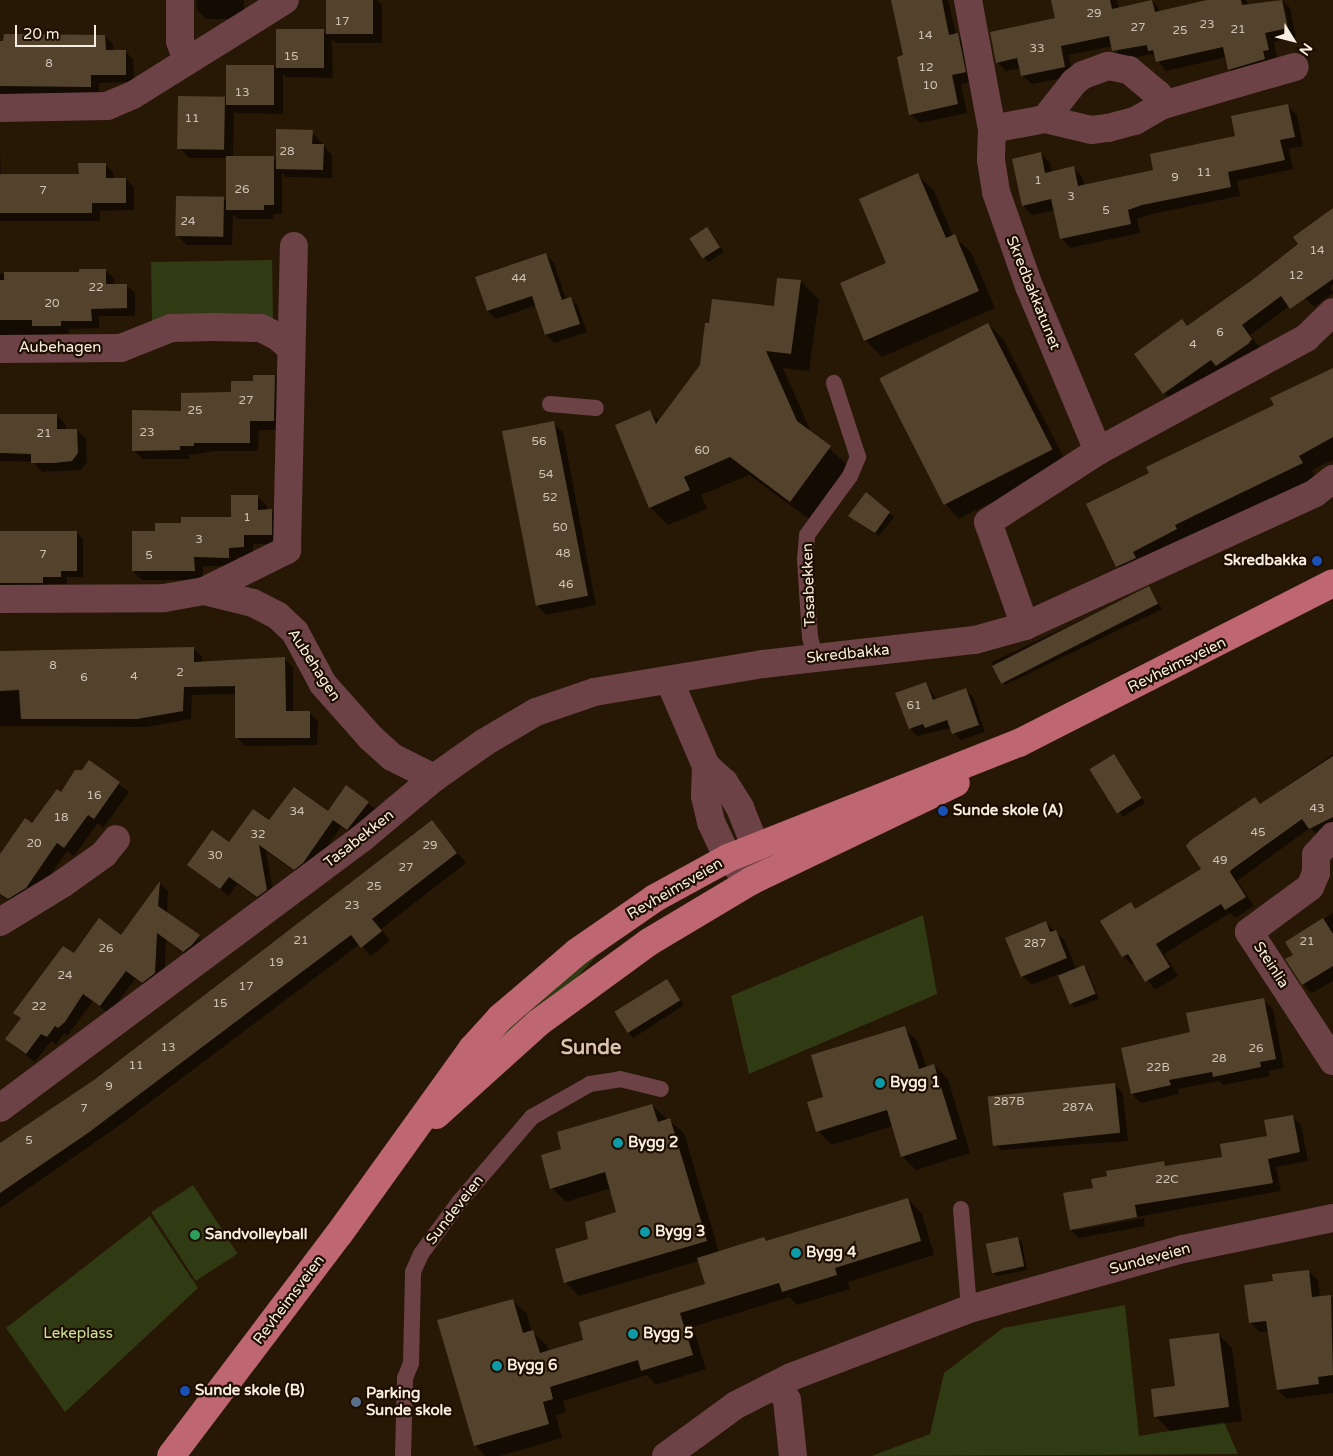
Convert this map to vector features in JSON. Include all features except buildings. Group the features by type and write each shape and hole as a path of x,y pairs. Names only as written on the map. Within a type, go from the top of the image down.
{"main road":[{"name":"Revheimsveien","path":"171,1456 472,1049 543,980 655,898 728,858 755,845 1019,743 1333,583"},
{"name":"Revheimsveien","path":"405,1142 504,1052 582,989 649,942 752,881 971,775 1019,743"}],"street":[{"path":"180,0 180,41 187,61"},
{"path":"0,108 107,106 134,94 285,0"},
{"name":"Skredbakkatunet","path":"968,0 992,129 991,160 996,192 1010,238 1098,451"},
{"path":"1045,119 1083,75 1108,66 1129,70 1158,94 1163,105"},
{"path":"992,129 1045,119 1091,130 1100,129 1134,122 1163,105 1296,67"},
{"name":"Aubehagen","path":"0,599 164,598 204,591 287,550 290,347 294,246"},
{"path":"1025,626 988,522 1098,451 1306,338 1333,312"},
{"name":"Aubehagen","path":"0,349 121,348 171,328 214,327 261,328 277,336 290,347"},
{"name":"Skredbakka","path":"670,682 815,657 975,640 1025,626 1315,493 1333,479"},
{"name":"Aubehagen","path":"204,591 253,603 278,616 295,632 323,684 348,714 392,757 434,778"},
{"path":"670,682 706,766 724,782 740,808 755,845 752,881"},
{"name":"Tasabekken","path":"0,1108 361,840 434,778 485,742 536,712 594,692 670,682"},
{"path":"706,766 704,796 711,822 728,858 752,881"},
{"name":"Steinlia","path":"1333,836 1316,855 1316,873 1310,887 1249,932 1333,1061"},
{"path":"0,922 62,884 104,854 116,839"},
{"name":"Sundeveien","path":"666,1456 736,1405 778,1384 969,1309 1182,1249 1333,1218"},
{"path":"778,1384 787,1400 793,1456"}],"lane":[{"name":"Tasabekken","path":"815,657 810,637 805,559 807,535 850,476 858,457 834,383"},
{"path":"550,404 596,408"},
{"name":"Sundeveien","path":"403,1456 405,1378 411,1363 413,1272 430,1240 532,1117 590,1084 620,1079 661,1088"},
{"path":"960,1209 969,1309"}],"green space":[{"path":"272,260 273,319 152,321 151,262"},
{"path":"923,915 937,994 749,1074 731,996"},
{"path":"598,954 565,991 499,1042 492,1039 539,994"},
{"name":"Sandvolleyball","path":"193,1185 238,1254 196,1281 151,1212"},
{"name":"Lekeplass","path":"150,1216 198,1288 65,1412 6,1328"},
{"path":"1125,1305 1139,1436 1224,1422 1238,1454 872,1456 930,1434 944,1373 1003,1328"}],"place":[{"name":"Skredbakka","path":"1317,561"},
{"name":"Sunde skole (A)","path":"943,811"},
{"name":"Bygg 1","path":"880,1083"},
{"name":"Bygg 2","path":"618,1143"},
{"name":"Bygg 3","path":"645,1232"},
{"name":"Sandvolleyball","path":"195,1235"},
{"name":"Bygg 4","path":"796,1253"},
{"name":"Bygg 5","path":"633,1334"},
{"name":"Bygg 6","path":"497,1366"},
{"name":"Sunde skole (B)","path":"185,1391"},
{"name":"Parking Sunde skole","path":"356,1402"}],"district":[{"name":"Sunde","path":"591,1048"}]}
